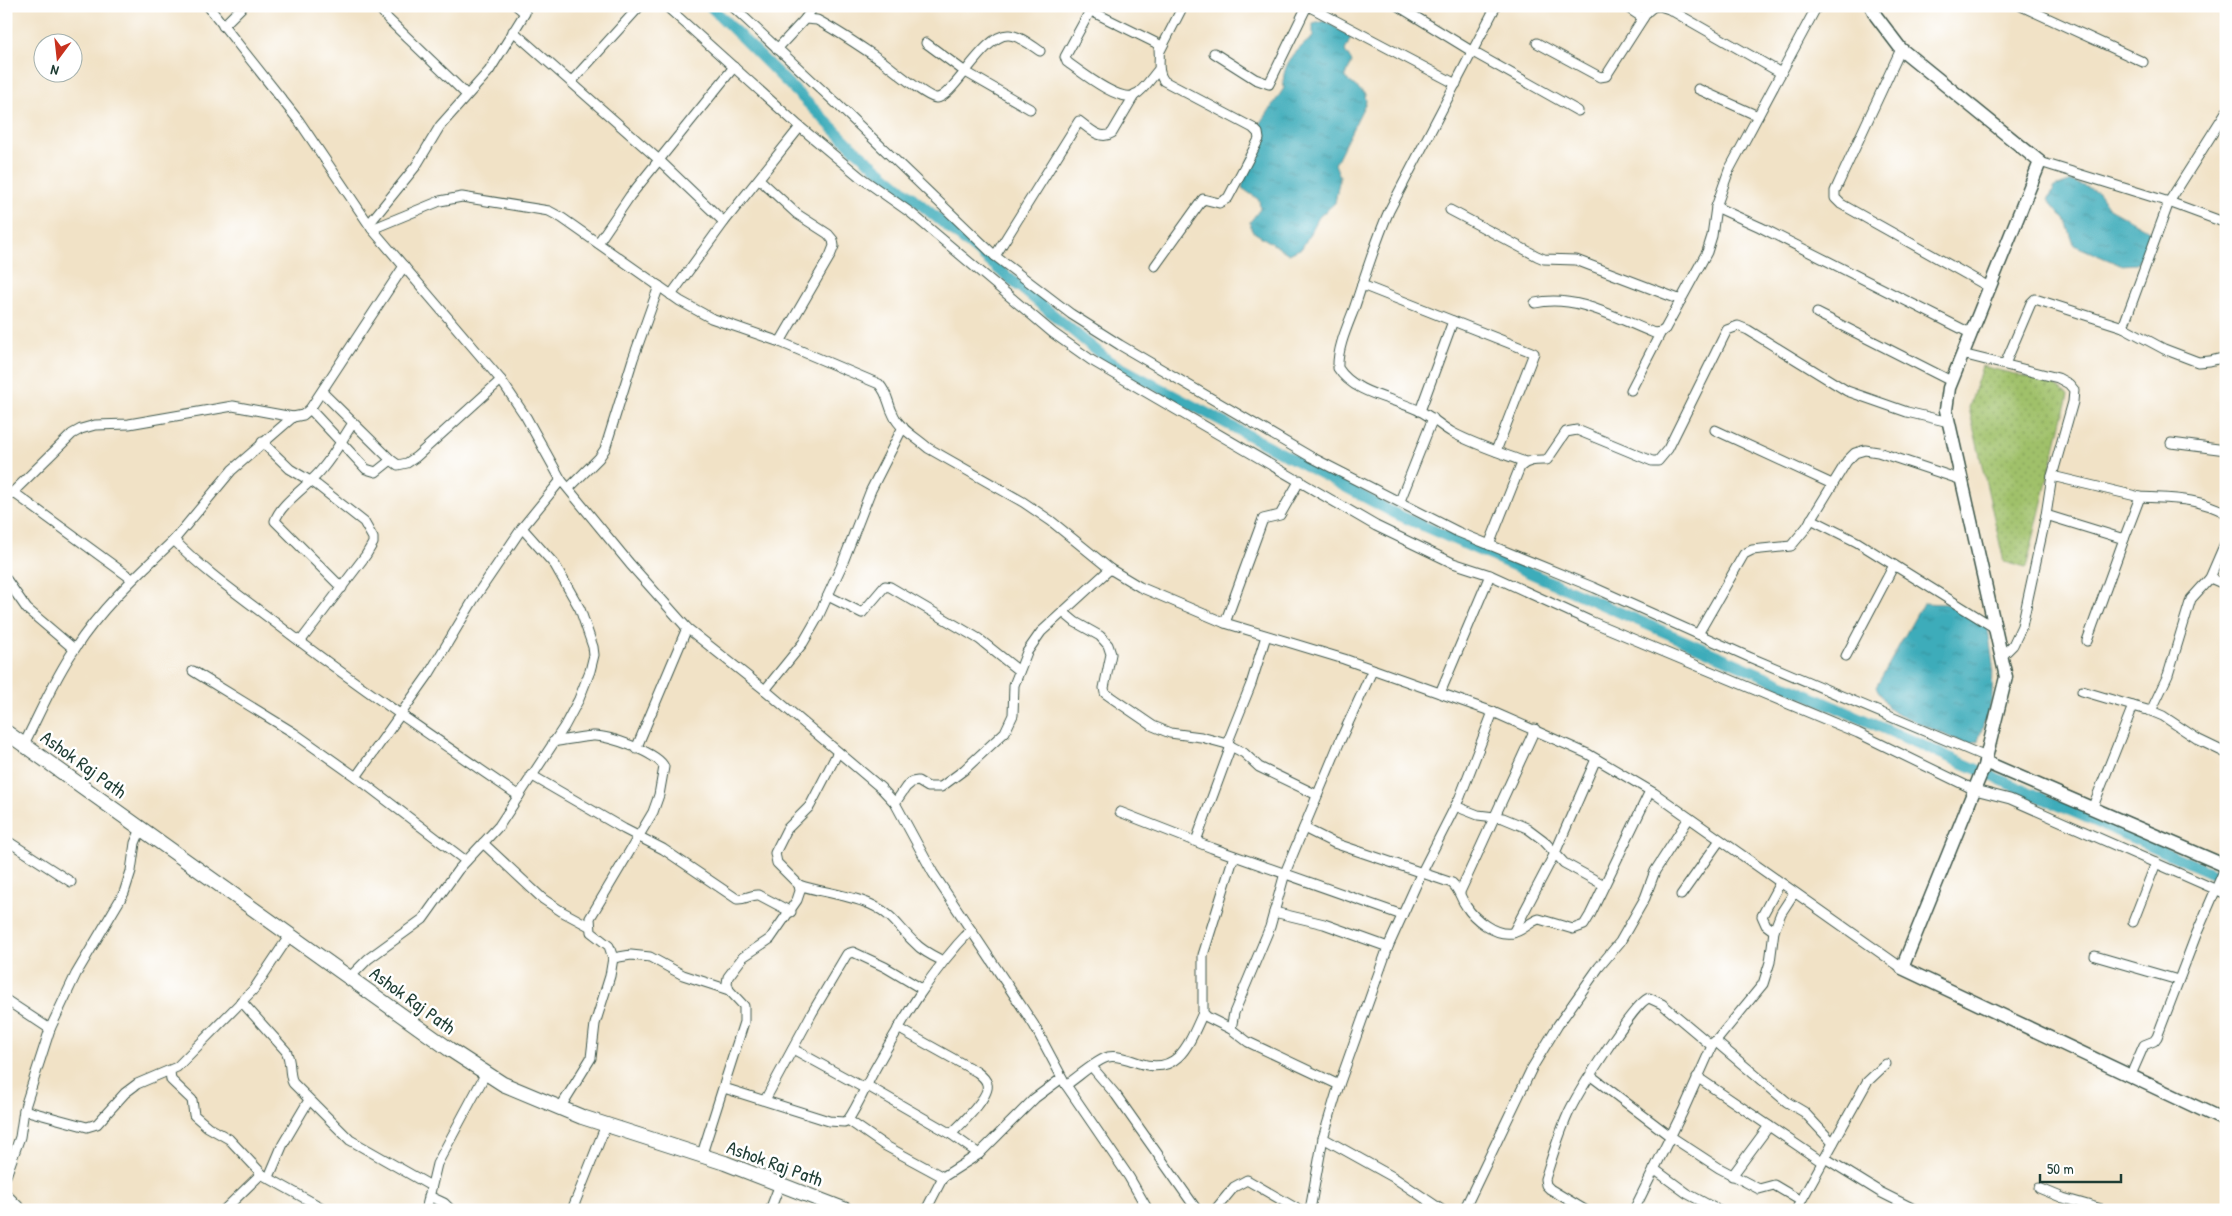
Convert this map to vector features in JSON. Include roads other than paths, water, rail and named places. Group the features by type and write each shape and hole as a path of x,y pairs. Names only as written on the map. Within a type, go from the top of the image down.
{"main road":[{"path":"1872,6 1876,16 1901,49 2040,162 1951,382 1946,410 2006,677 1985,761 1976,788 1902,968 2226,1122"},
{"name":"Ashok Raj Path","path":"7,735 24,744 349,978 503,1084 606,1125 725,1163 846,1210"},
{"path":"1985,761 2225,868"}],"street":[{"path":"208,6 299,121 370,226 501,380 526,417 561,480 630,564 687,628 838,752 895,803 933,872 1034,1025 1064,1082 1129,1177 1148,1210"},
{"path":"223,26 243,6"},
{"path":"378,6 388,19 467,95"},
{"path":"370,226 416,166 440,126 488,71 527,10 517,6"},
{"path":"571,82 640,6"},
{"path":"666,6 800,127 860,177 911,213 1072,348 1376,526 1453,562 1490,575 1590,621 1858,733 1976,788 2010,799 2156,863 2218,886 2226,894"},
{"path":"732,6 995,256 1099,333 1311,457 1458,532 1595,588 1985,761"},
{"path":"777,49 805,19 814,6"},
{"path":"1081,6 1158,44 1160,51"},
{"path":"1154,266 1204,199 1219,203 1228,198 1259,139 1258,132 1253,128 1164,80 1158,69 1160,51 1183,6"},
{"path":"1214,53 1255,79 1269,84 1308,6 1456,84"},
{"path":"1398,6 1473,52 1578,111"},
{"path":"1496,6 1389,212 1337,359 1338,368 1350,382 1420,411 1434,418 1453,433 1525,462 1547,460 1552,455 1562,436 1572,429 1652,461 1658,461 1668,449 1727,330 1738,326 1748,330 1847,391 1907,412 1949,422"},
{"path":"1625,6 1643,18"},
{"path":"1537,42 1600,78 1606,76 1647,12 1659,6 1669,9 1781,73"},
{"path":"1631,390 1709,245 1716,207 1729,170 1817,6"},
{"path":"2021,6 2143,62"},
{"path":"1090,11 1065,57 1067,62 1117,94 1127,97 1135,94"},
{"path":"805,19 817,20 832,28 883,62 927,95 936,98 944,95 964,71 999,37 1008,35 1017,37 1040,51"},
{"path":"513,31 658,159 724,222"},
{"path":"926,43 964,71 1030,109"},
{"path":"1901,49 1838,186 1835,198 1841,204 1989,287"},
{"path":"598,243 658,159 734,67"},
{"path":"995,256 1079,121 1099,135 1108,136 1112,133 1135,94 1158,69"},
{"path":"1698,89 1758,116"},
{"path":"2123,327 2169,202 2226,112"},
{"path":"671,295 724,222 800,127"},
{"path":"2040,162 2169,202 2226,223"},
{"path":"759,179 797,214 828,234 833,240 834,246 780,342"},
{"path":"370,226 440,201 462,197 549,211 671,295 711,318 780,342 879,384 887,392 894,417 928,448 1023,502 1051,521 1110,570 1140,587 1225,623 1373,669 1493,712 1534,729 1596,759 1650,791 1902,968"},
{"path":"1716,207 1760,227 1970,333"},
{"path":"1450,210 1536,256 1544,259 1576,260 1681,300"},
{"path":"132,579 10,494 72,434 81,429 96,425 129,424 233,406 293,417 303,415 322,393 404,266"},
{"path":"1362,285 1534,353 1496,451"},
{"path":"569,488 599,458 605,449 635,352 660,286"},
{"path":"2005,364 2031,303 2035,299 2123,327 2164,349 2198,362 2226,357"},
{"path":"1535,303 1563,300 1591,308 1654,333 1661,332"},
{"path":"1817,312 1951,382"},
{"path":"1420,411 1453,321"},
{"path":"1962,354 2058,378 2069,384 2074,390 2073,402 2052,476 2046,516 2022,626 2012,645 2002,656"},
{"path":"322,393 398,465 407,463 416,457 501,380"},
{"path":"310,409 360,463 372,472 376,472 391,460"},
{"path":"24,744 74,649 132,579 174,540 216,486 262,442 293,417"},
{"path":"1400,501 1434,418"},
{"path":"342,588 275,521 276,517 290,501 311,482 353,423"},
{"path":"764,690 802,643 828,596 871,490 903,427"},
{"path":"1715,430 1832,484"},
{"path":"262,442 290,469 311,482 364,522 373,538 370,550 300,642"},
{"path":"2171,443 2226,450"},
{"path":"1698,634 1744,554 1752,550 1791,546 1812,519 1847,462 1855,454 1865,450 1878,452 1962,480"},
{"path":"1489,545 1518,472 1525,462"},
{"path":"2052,476 2140,497 2189,499 2226,513"},
{"path":"356,777 429,674 474,599 522,528 561,480"},
{"path":"1225,623 1263,519 1280,515 1300,480"},
{"path":"2087,641 2140,497"},
{"path":"2046,516 2124,539"},
{"path":"1812,519 1858,542 1995,628"},
{"path":"349,978 368,959 423,920 466,861 506,817 579,699 593,661 594,647 580,609 561,575 522,528"},
{"path":"174,540 233,592 300,642 399,715 519,796"},
{"path":"2151,711 2168,675 2191,599 2210,578 2226,541"},
{"path":"1846,656 1894,565"},
{"path":"895,803 912,782 918,781 928,787 941,787 970,766 1005,732 1013,715 1013,692 1019,671 1033,642 1110,570"},
{"path":"1440,693 1490,575"},
{"path":"2210,578 2226,585"},
{"path":"6,579 28,609 74,649"},
{"path":"828,596 862,612 880,590 885,586 890,587 979,639 1019,671"},
{"path":"1063,612 1075,622 1100,636 1108,644 1111,654 1104,688 1112,698 1160,729 1182,735 1201,736 1229,745 1260,767 1317,795"},
{"path":"636,749 687,628"},
{"path":"1196,842 1266,636"},
{"path":"1231,1029 1234,1012 1261,952 1285,873 1317,795 1373,669"},
{"path":"194,670 294,732 466,861"},
{"path":"2082,691 2163,716 2199,740 2226,752"},
{"path":"2092,809 2133,706"},
{"path":"1310,1210 1323,1138 1339,1085 1388,947 1421,874 1455,806 1493,712"},
{"path":"1460,892 1534,729"},
{"path":"553,742 594,736 620,742 636,749 657,759 664,767 660,795 639,837 590,918 589,926 591,932 609,946 613,958 610,976 594,1024 591,1058 560,1108"},
{"path":"838,752 812,801 788,829 775,853 777,863 799,885 875,906 896,921 919,947 943,961"},
{"path":"1513,933 1555,854 1596,759"},
{"path":"531,775 663,849 737,898 743,899 753,894 759,895 790,912"},
{"path":"1304,828 1334,843 1452,883 1460,892 1466,906 1487,926 1503,934 1513,933 1539,919 1573,929 1584,925 1590,915 1650,791"},
{"path":"1455,806 1478,815 1494,816 1516,823 1535,833 1555,854 1572,868 1604,885"},
{"path":"1120,812 1234,856 1402,915"},
{"path":"1464,1210 1532,1068 1558,1025 1599,967 1620,942 1645,898 1655,871 1689,818"},
{"path":"6,1176 20,1137 24,1110 50,1029 76,974 124,893 131,871 135,843 141,829"},
{"path":"6,840 71,882"},
{"path":"1681,895 1720,840"},
{"path":"482,843 543,899 589,926"},
{"path":"926,1210 943,1177 979,1154 1035,1098 1108,1057 1117,1057 1156,1068 1171,1063 1183,1052 1203,1013 1203,955 1234,856"},
{"path":"2133,922 2156,863"},
{"path":"2130,1077 2144,1045 2154,1041 2157,1037 2178,980 2225,868"},
{"path":"1774,931 1766,925 1762,916 1780,883"},
{"path":"728,990 727,983 732,970 751,950 770,939 797,900 800,891 799,885"},
{"path":"1634,1210 1714,1043 1764,984 1770,962 1774,931 1781,913 1794,893"},
{"path":"1274,912 1324,924 1388,947"},
{"path":"724,1088 829,1121 844,1122 848,1120 898,1028 922,989 943,961 971,930"},
{"path":"24,1110 87,1127 97,1124 125,1093 153,1076 177,1067 262,979 290,935"},
{"path":"765,1100 847,954 852,952 874,961 922,989"},
{"path":"613,958 631,955 650,958 684,975 728,990 744,1006 744,1022 702,1157"},
{"path":"2095,956 2178,980"},
{"path":"1585,1210 1550,1189 1545,1179 1569,1112 1624,1024 1644,1000 1649,998 1662,1004 1787,1102 1804,1112 1833,1142"},
{"path":"6,1000 50,1029"},
{"path":"241,1001 286,1051 290,1059 290,1076 293,1083 350,1140 431,1186"},
{"path":"1203,1013 1231,1029 1248,1042 1339,1085"},
{"path":"898,1028 971,1068 987,1083 988,1089 981,1102 951,1134"},
{"path":"793,1049 951,1134 979,1154"},
{"path":"1796,1210 1867,1082 1886,1064"},
{"path":"1092,1067 1116,1095 1198,1210"},
{"path":"170,1071 171,1080 192,1100 194,1115 208,1127 229,1139 266,1176 326,1210"},
{"path":"426,1210 437,1164 486,1073"},
{"path":"1591,1076 1670,1136 1732,1176 1759,1189 1774,1185 1801,1201"},
{"path":"1697,1077 1769,1126 1824,1160 1916,1210"},
{"path":"266,1176 309,1100"},
{"path":"848,1120 884,1145 943,1177"},
{"path":"572,1210 606,1125"},
{"path":"1732,1176 1769,1126"},
{"path":"1323,1138 1393,1177 1442,1210"},
{"path":"1654,1169 1688,1194 1718,1210"},
{"path":"224,1210 259,1176 266,1176"},
{"path":"1215,1210 1234,1187 1247,1180 1300,1210"},
{"path":"770,1210 780,1184"},
{"path":"2038,1188 2063,1198 2105,1210"},
{"path":"429,1196 444,1203 451,1210"},
{"path":"8,1200 22,1210"}],"water":[{"path":"1325,21 1351,37 1345,51 1352,62 1345,78 1365,94 1366,102 1335,164 1340,177 1335,203 1319,217 1302,248 1289,254 1252,231 1250,222 1260,209 1259,200 1242,188 1248,160 1265,136 1259,126 1284,88 1284,72 1287,65 1295,53 1313,37 1313,24"},
{"path":"2072,181 2098,192 2109,208 2152,232 2137,264 2120,265 2074,245 2066,221 2048,200 2055,187"},
{"path":"1923,603 1947,604 1988,628 1993,665 1992,699 1978,741 1965,744 1890,710 1876,687"}],"waterway":[{"path":"710,6 854,149 1109,361 1396,514 2226,879"}]}
